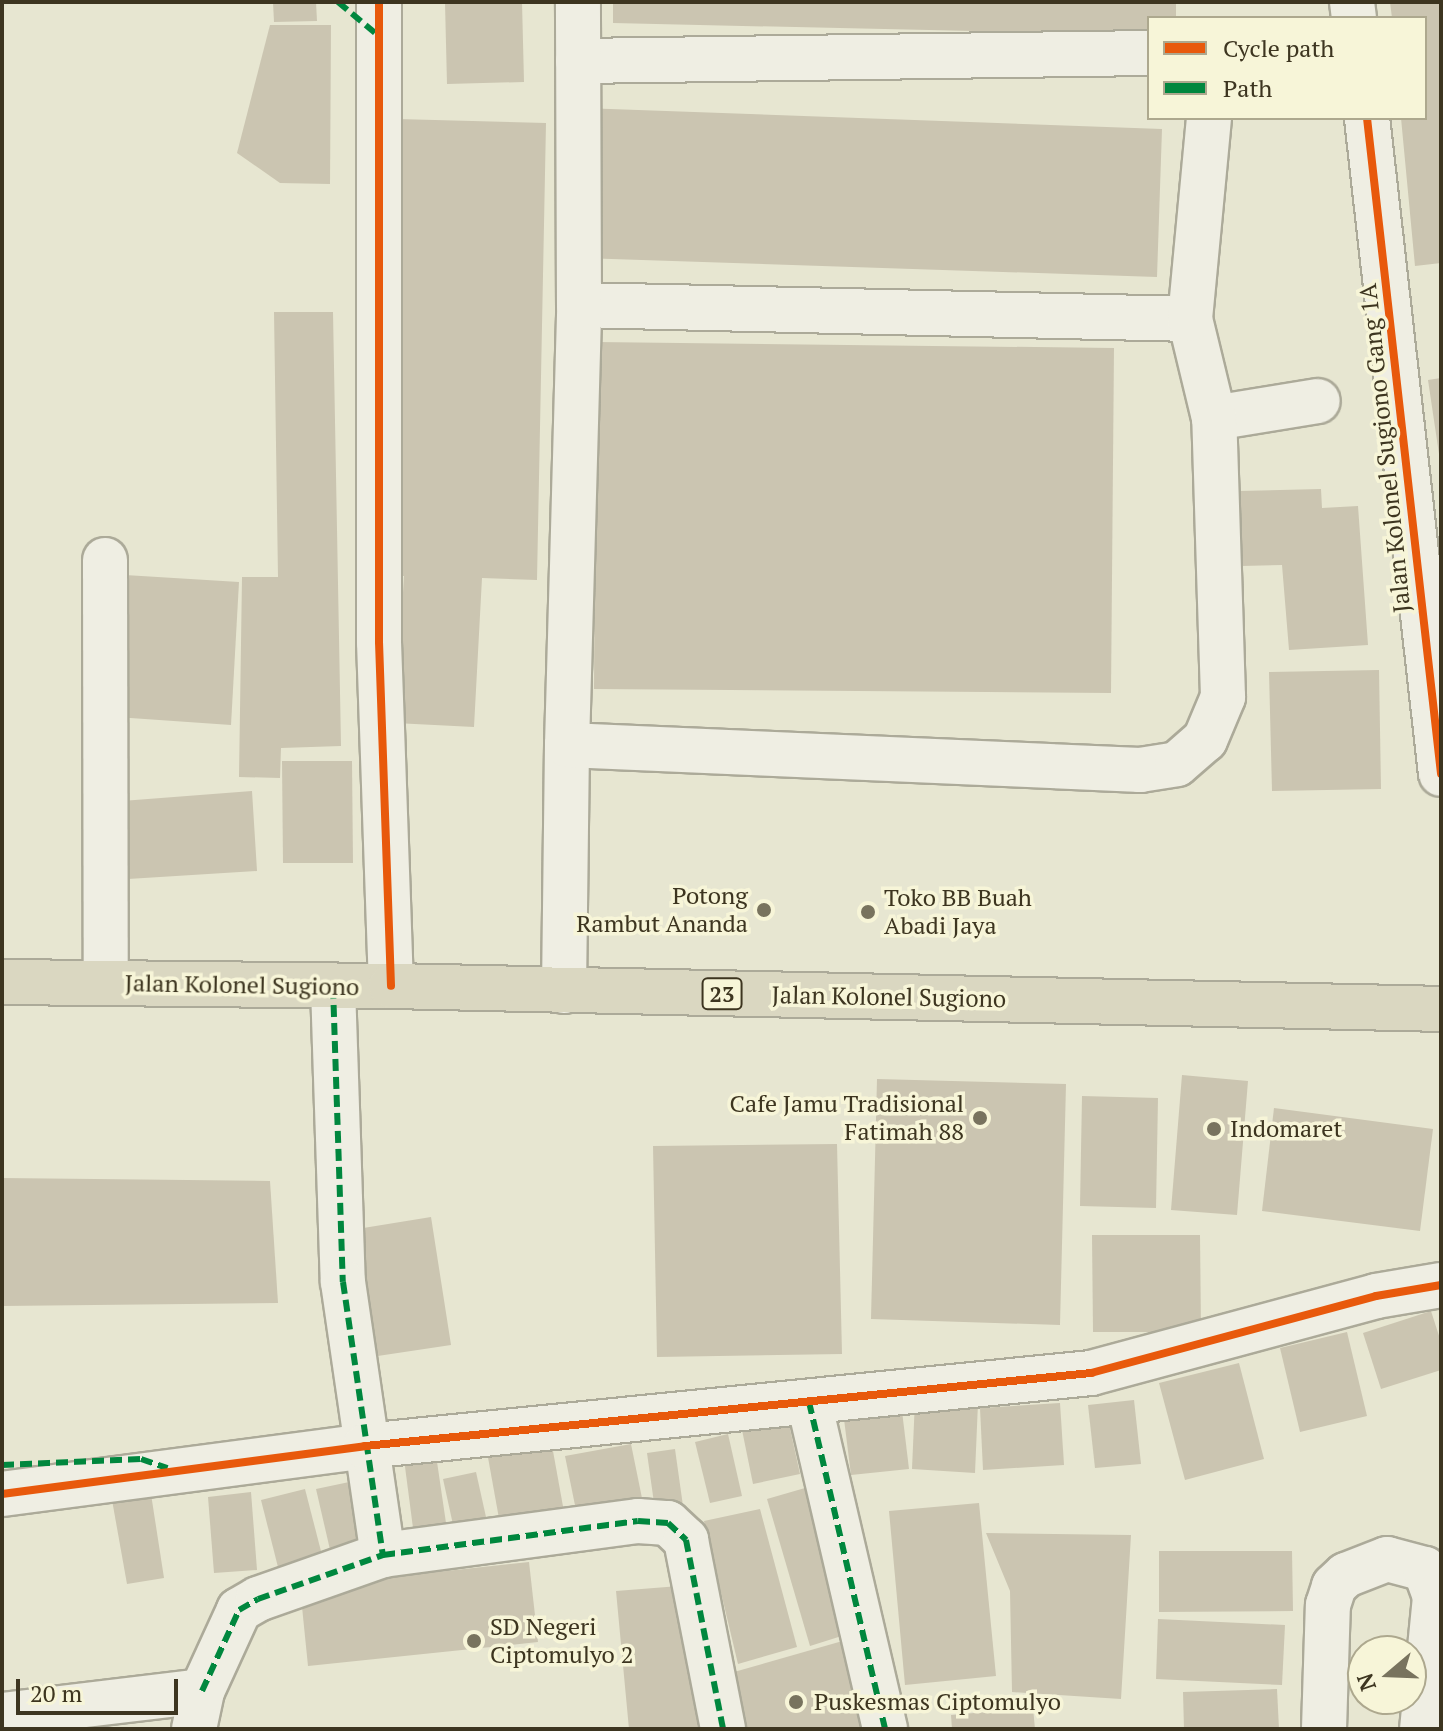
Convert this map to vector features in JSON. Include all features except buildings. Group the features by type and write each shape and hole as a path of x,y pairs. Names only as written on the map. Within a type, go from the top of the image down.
{"highway":[{"name":"Jalan Kolonel Sugiono","path":"2,982 391,986 1441,1009"}],"street":[{"path":"379,2 379,642 391,986"},
{"path":"564,991 579,305 578,2"},
{"path":"578,61 1147,53"},
{"path":"567,745 1140,770 1177,764 1205,740 1223,697 1214,418 1190,319 1209,120"},
{"name":"Jalan Kolonel Sugiono Gang 1A","path":"1367,120 1441,774"},
{"path":"579,305 1190,319"},
{"path":"1214,418 1318,401"},
{"path":"105,560 106,983"},
{"path":"333,987 343,1282 383,1555"},
{"path":"2,1494 365,1446 1091,1373 1376,1296 1441,1285"},
{"path":"809,1402 885,1729"},
{"path":"2,1465 141,1459 175,1469"},
{"path":"2,1715 108,1715 198,1710 239,1610 258,1599 383,1555 638,1521 668,1523 686,1540 723,1729"},
{"path":"1324,1729 1328,1605 1334,1586 1346,1575 1387,1559 1425,1569 1435,1597 1422,1729"}],"marked path":[{"path":"338,2 380,37"},
{"path":"333,987 343,1282 383,1555"},
{"path":"809,1402 885,1729"},
{"path":"2,1465 141,1459 167,1468"},
{"path":"202,1691 239,1610 258,1599 383,1555 638,1521 668,1523 686,1540 723,1729"}],"cycle path":[{"path":"379,2 379,642 391,986"},
{"path":"1367,120 1441,774"},
{"path":"2,1494 365,1446 1091,1373 1376,1296 1441,1285"}],"place":[{"name":"Potong Rambut Ananda","path":"764,910"},
{"name":"Toko BB Buah Abadi Jaya","path":"868,912"},
{"name":"Cafe Jamu Tradisional Fatimah 88","path":"980,1118"},
{"name":"Indomaret","path":"1214,1129"},
{"name":"SD Negeri Ciptomulyo 2","path":"474,1641"},
{"name":"Puskesmas Ciptomulyo","path":"796,1702"}]}
